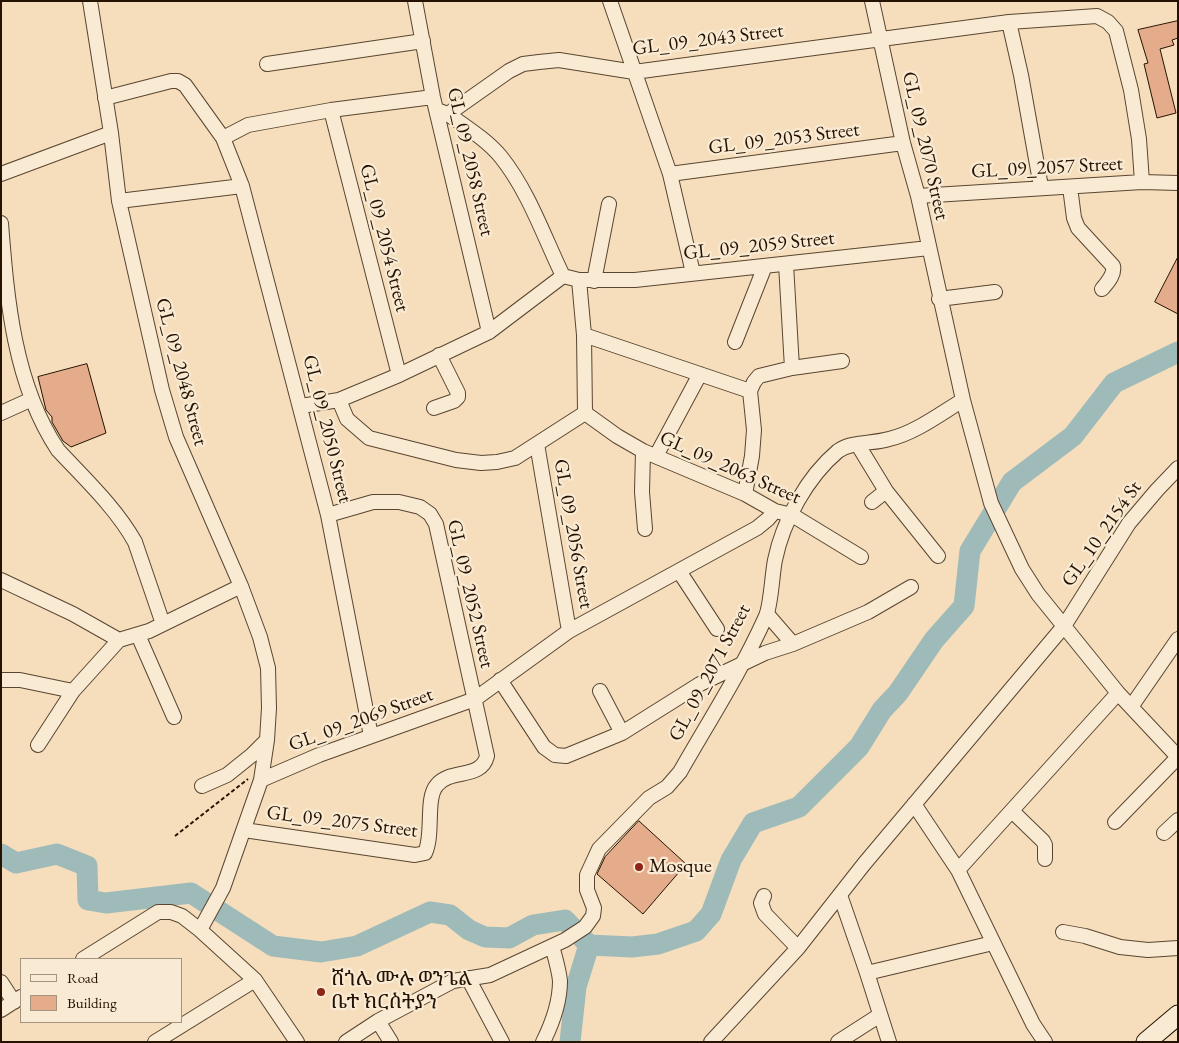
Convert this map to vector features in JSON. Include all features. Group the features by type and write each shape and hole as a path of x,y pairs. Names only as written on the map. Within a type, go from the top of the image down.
{"main road":[{"path":"1146,1042 1178,1015"}],"street":[{"name":"GL_09_2048 Street","path":"90,1 111,133 119,201 158,372 176,437 189,471 241,586 260,637 268,668 269,708 262,774 223,888 200,930"},
{"name":"GL_09_2058 Street","path":"415,1 489,332"},
{"path":"610,1 670,174 693,273"},
{"name":"GL_09_2070 Street","path":"872,1 963,400 991,503 1022,569 1038,594 1118,693 1178,757 1115,822"},
{"name":"GL_09_2043 Street","path":"223,138 248,125 331,110 439,107 523,64 559,60 634,72 1009,22 1097,16 1108,22 1116,31 1131,90 1139,140 1142,182"},
{"path":"1009,22 1021,75 1041,187"},
{"path":"267,64 423,41"},
{"path":"105,98 160,83 178,81 185,85 223,138"},
{"path":"301,406 339,400 399,375 489,332 563,276 518,182 500,156 480,137 439,107"},
{"name":"GL_09_2054 Street","path":"331,110 399,375"},
{"path":"1,174 111,133"},
{"name":"GL_09_2050 Street","path":"223,138 242,186 328,515 371,736"},
{"name":"GL_09_2053 Street","path":"670,174 904,143"},
{"name":"GL_09_2057 Street","path":"918,196 1041,187 1142,182 1178,183"},
{"path":"119,201 242,186"},
{"path":"1070,187 1074,218 1078,228 1113,266 1114,271 1102,290"},
{"path":"594,281 609,204"},
{"path":"1,223 5,281 15,340 32,399 58,450 129,531 135,542 163,624"},
{"name":"GL_09_2059 Street","path":"563,276 594,281 635,280 928,248"},
{"path":"786,264 792,368"},
{"path":"735,342 765,266"},
{"path":"339,400 347,419 369,438 456,460 480,463 515,458 585,413 584,335 579,280"},
{"path":"940,299 995,292"},
{"path":"584,335 750,391"},
{"path":"434,408 458,397 458,393 440,355"},
{"path":"745,494 752,456 754,430 750,391 754,382 759,376 792,368 842,361"},
{"path":"645,529 642,492 649,454 700,374"},
{"path":"1,413 32,399"},
{"name":"GL_09_2071 Street","path":"558,943 585,927 593,916 594,908 588,890 587,875 598,849 649,798 667,787 680,772 740,665 767,614 776,559 782,536 799,497 811,479 839,451 847,446 889,440 905,434 963,400"},
{"name":"GL_09_2063 Street","path":"585,413 617,436 649,454 745,494 775,511 792,515 861,556"},
{"name":"GL_09_2056 Street","path":"538,444 569,631"},
{"path":"858,444 886,491 938,556"},
{"name":"GL_10_2154 St","path":"711,1042 798,948 914,804 1064,626 1129,523 1176,473"},
{"path":"872,502 886,491"},
{"name":"GL_09_2052 Street","path":"328,515 373,502 399,502 420,507 430,514 436,524 475,699"},
{"name":"GL_09_2069 Street","path":"262,774 475,699 569,631 756,528 775,511"},
{"path":"679,571 717,629"},
{"path":"1,580 74,614 119,640"},
{"path":"38,746 72,691 119,640 138,635 163,624 241,586"},
{"path":"500,680 544,746 555,755 566,756 622,733 700,684 765,653 793,644 868,612 910,586"},
{"path":"767,614 793,644"},
{"path":"138,635 174,717"},
{"path":"1131,707 1178,639"},
{"path":"1,680 20,680 72,691"},
{"path":"600,690 622,733"},
{"path":"958,870 1118,693"},
{"name":"GL_09_2075 Street","path":"244,830 415,855 425,853 429,845 432,794 437,785 447,777 478,769 485,764 487,756 475,699"},
{"path":"202,786 226,775 252,755 267,740"},
{"path":"914,804 958,870 1033,1024 1045,1042"},
{"path":"1012,811 1043,841 1045,845 1044,859"},
{"path":"1164,833 1178,820"},
{"path":"840,895 889,1042"},
{"path":"764,896 761,903 765,914 798,948"},
{"path":"84,958 158,912 171,912 182,916 255,980 297,1042"},
{"path":"1063,932 1120,946 1148,950 1169,947 1178,948"},
{"path":"346,1042 378,1021 453,981 490,975 558,943 560,980 558,1003 552,1024 543,1042"},
{"path":"867,974 993,944"},
{"path":"468,978 502,1042"},
{"path":"155,1042 255,980"},
{"path":"1,982 18,999 1,1010"},
{"path":"838,1042 880,1015"},
{"path":"378,1021 391,1042"}],"path":[{"path":"175,836 262,774"}],"building":[{"path":"1178,21 1178,38 1172,40 1174,45 1160,49 1176,113 1157,118 1144,64 1148,63 1138,30"},
{"path":"1178,257 1178,314 1155,302"},
{"path":"87,364 106,433 71,447 63,441 52,422 52,417 46,410 38,377"},
{"name":"Mosque","path":"639,821 686,864 643,914 597,874 605,857"}],"waterway":[{"path":"1,854 16,863 57,854 87,866 88,900 106,903 191,893 273,946 321,952 357,946 430,912 450,915 469,930 485,937 509,938 533,925 565,920 589,945 632,947 658,944 696,931 711,914 731,860 753,823 799,807 859,747 882,710 898,693 934,640 964,606 970,551 1012,482 1073,436 1114,383 1178,352"},
{"path":"570,1042 576,987 589,945"}],"place":[{"name":"Mosque","path":"639,867"},
{"name":"ሸጎሌ ሙሉ ወንጌል ቤተ ክርስትያን","path":"321,992"}]}
